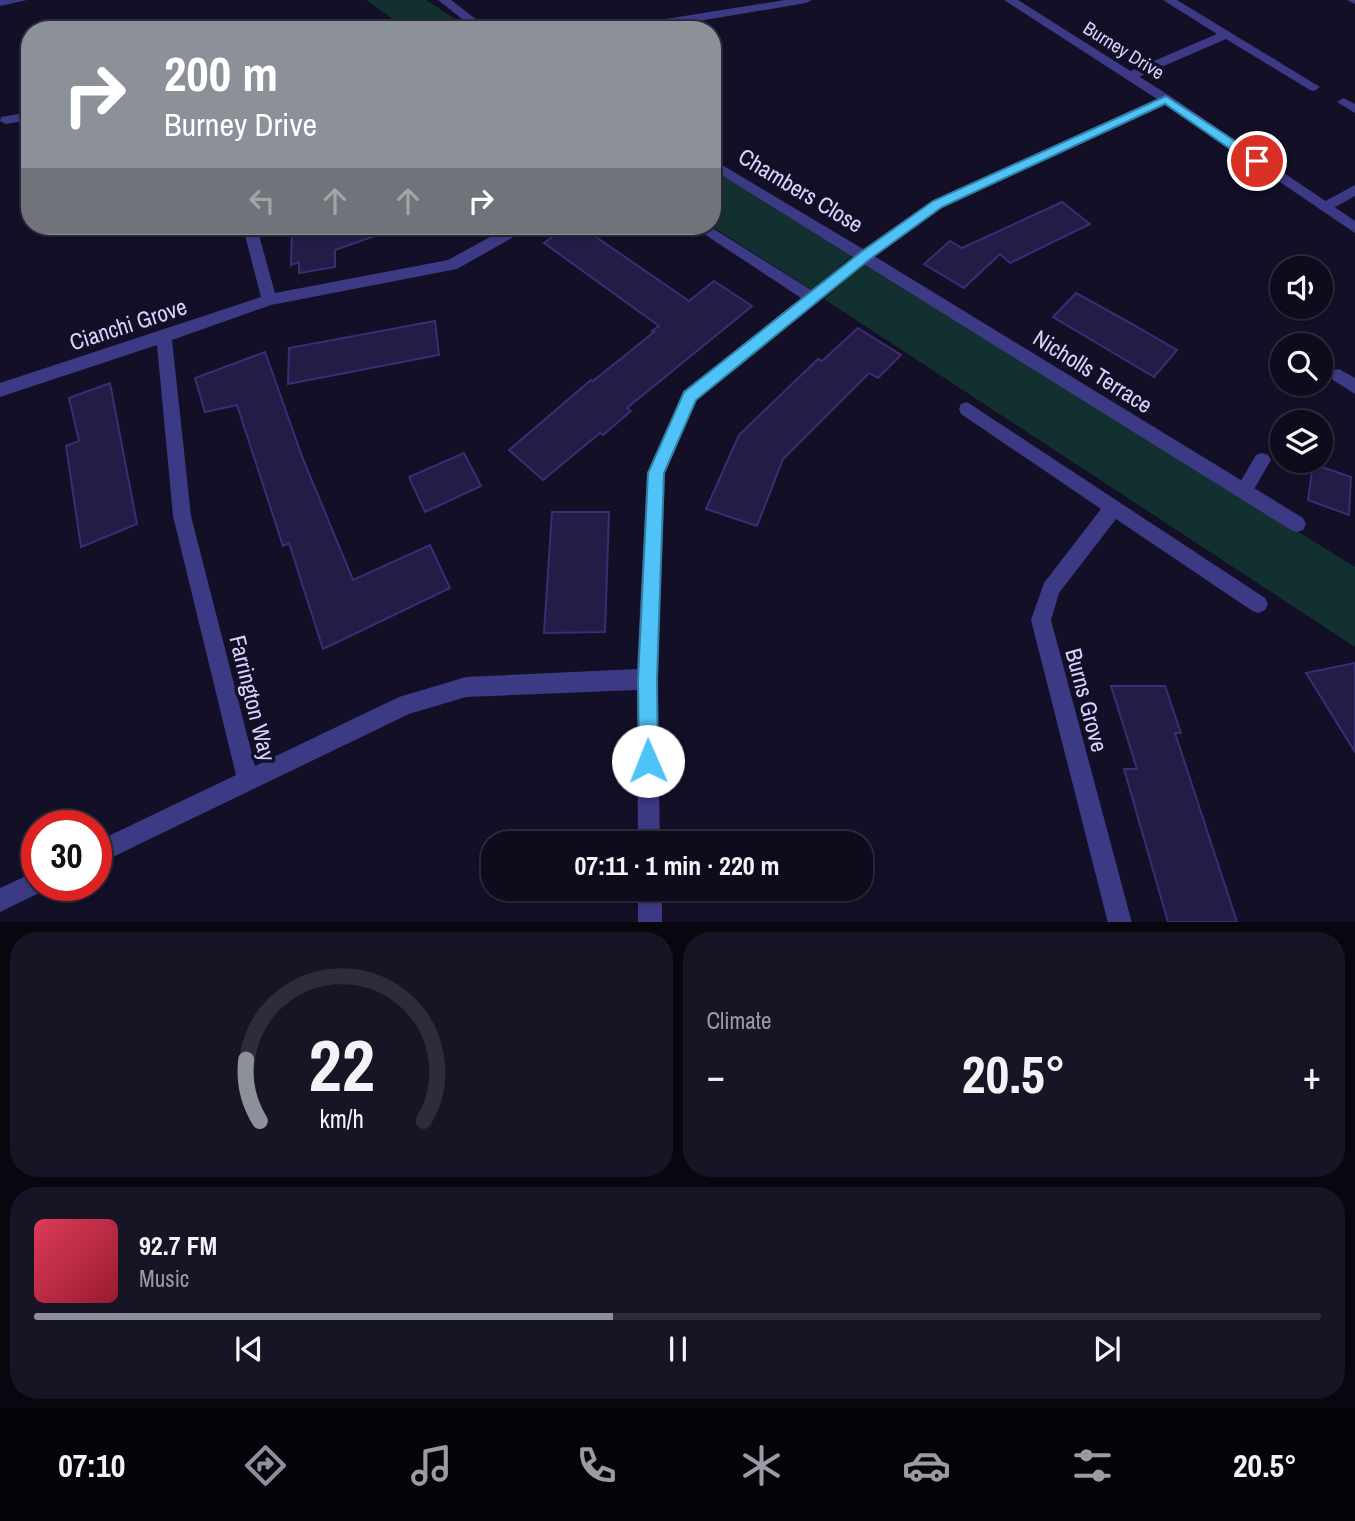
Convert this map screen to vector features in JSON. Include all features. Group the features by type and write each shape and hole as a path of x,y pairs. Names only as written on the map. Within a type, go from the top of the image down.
{"street":[{"path":"0,3 21,0"},
{"path":"444,0 474,21"},
{"path":"677,21 806,0"},
{"name":"Burney Drive","path":"1010,0 1166,99 1355,228"},
{"path":"1169,0 1314,87"},
{"path":"1130,76 1225,34"},
{"path":"649,831 647,680 656,473 690,396 865,255 937,204 1166,99"},
{"path":"6,120 21,118"},
{"name":"Chambers Close","path":"721,168 865,255"},
{"path":"1325,207 1355,190"},
{"path":"253,235 269,300"},
{"name":"Cianchi Grove","path":"0,390 269,300 452,265 505,235"},
{"path":"713,235 812,298"},
{"name":"Nicholls Terrace","path":"865,255 1297,524"},
{"name":"Farrington Way","path":"164,337 183,516 248,781 406,704 466,687 647,680"},
{"path":"1339,375 1355,387"},
{"path":"967,410 1258,604"},
{"path":"1244,491 1262,460"},
{"name":"Burns Grove","path":"1113,508 1051,589 1041,621 1120,922"},
{"path":"112,846 248,781"},
{"path":"0,900 21,890"},
{"path":"650,901 650,922"}],"green space":[{"path":"366,0 426,0 457,20 454,21 396,21"},
{"path":"721,174 852,256 812,290 721,232"},
{"path":"867,262 1355,567 1355,647 824,299"}],"building":[{"path":"1062,202 1090,224 1010,263 1000,254 964,288 924,264 950,241 962,248"},
{"path":"292,235 378,235 335,250 335,267 299,273 299,262 291,265"},
{"path":"555,235 593,235 689,301 714,281 752,306 627,408 631,411 603,435 600,433 543,480 509,450 659,326 544,243"},
{"path":"1076,293 1177,350 1154,377 1053,317"},
{"path":"435,321 439,355 288,384 289,348"},
{"path":"858,328 901,355 878,378 869,373 783,459 757,526 706,509 739,435 818,359 822,361"},
{"path":"265,352 303,459 353,580 430,545 450,588 323,649 289,543 283,546 237,405 205,412 195,378"},
{"path":"110,383 137,524 81,547 66,446 79,441 69,398"},
{"path":"464,453 481,486 425,512 409,477"},
{"path":"1333,471 1351,477 1349,515 1308,500 1312,473 1333,473"},
{"path":"552,512 609,512 605,632 544,633"},
{"path":"1355,663 1355,752 1306,673"},
{"path":"1111,686 1165,686 1181,733 1175,733 1237,922 1168,922 1124,769 1137,769"}],"route":[{"path":"648,761 647,680 656,473 690,396 865,255 937,204 1166,99 1257,161"}]}
